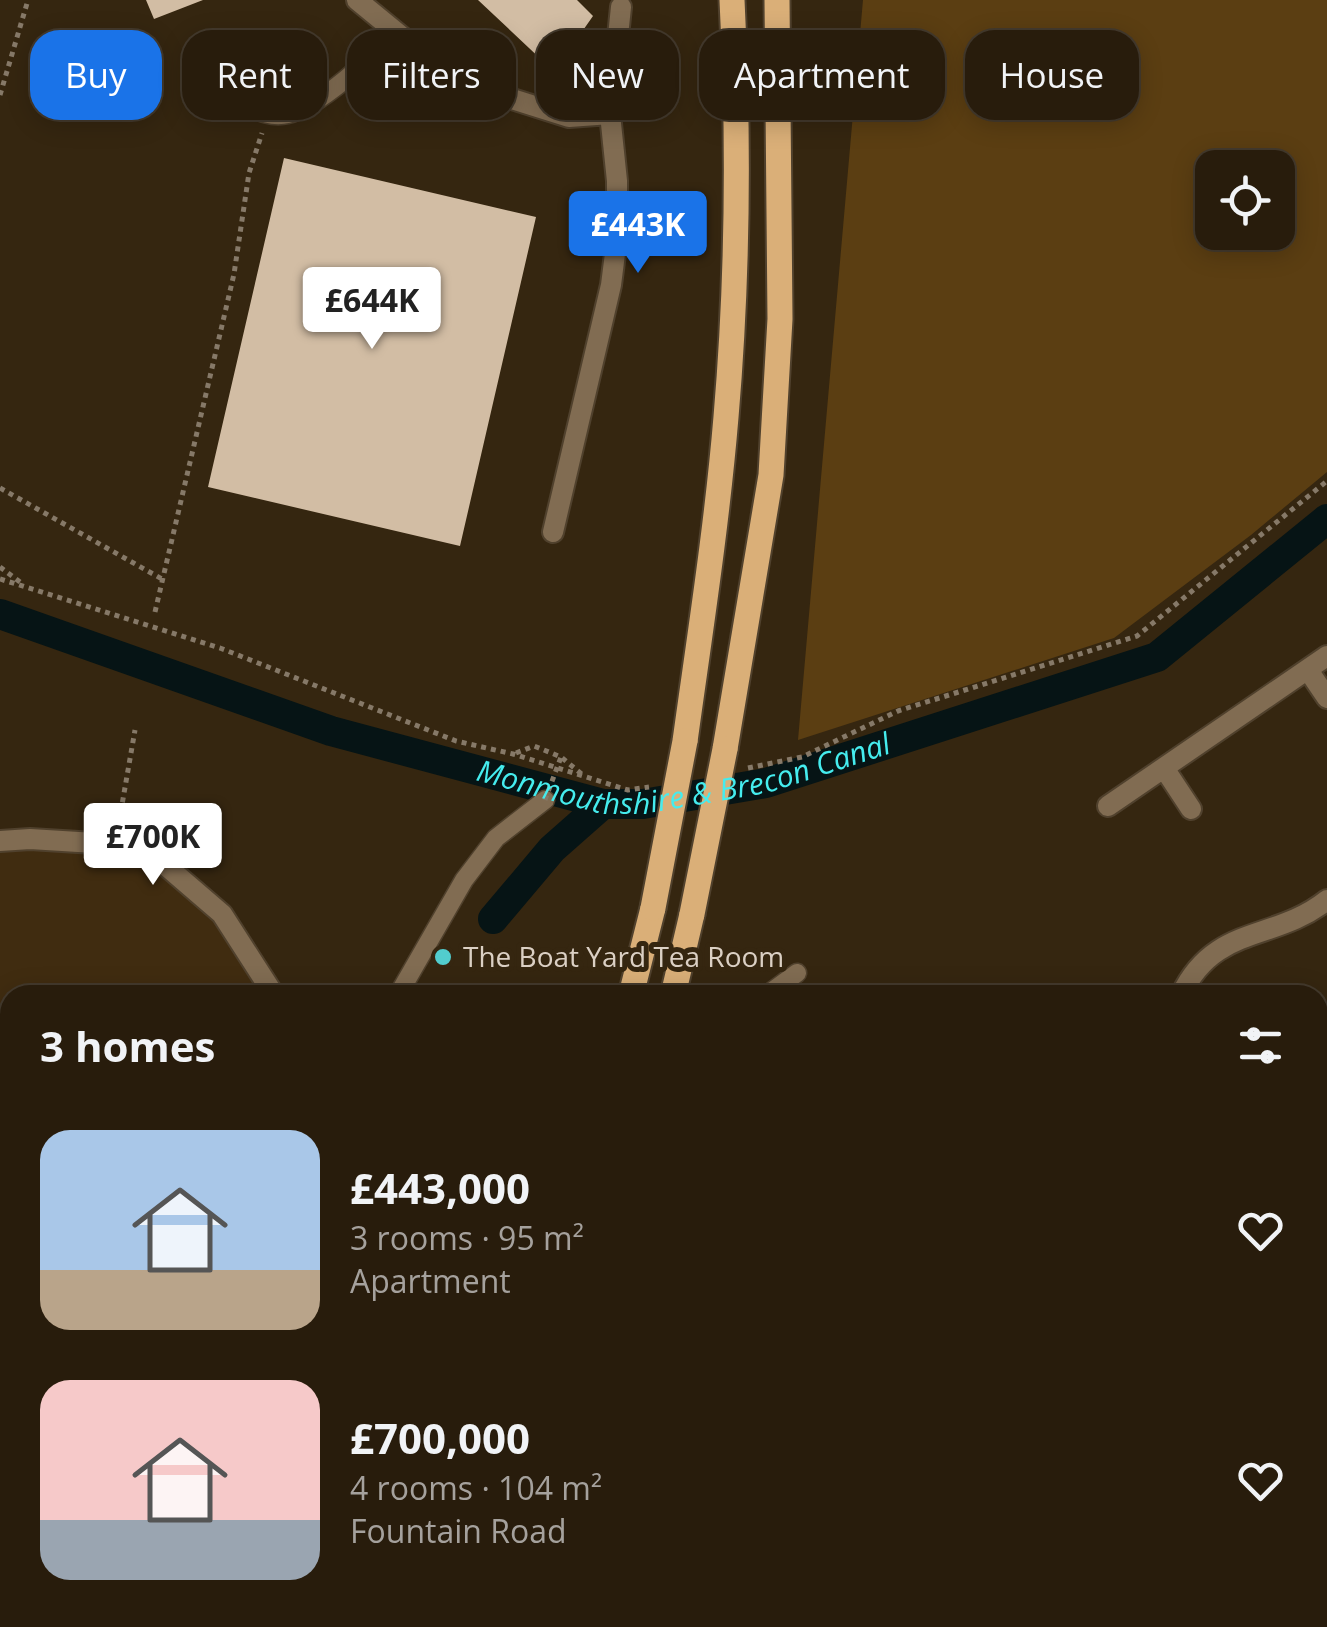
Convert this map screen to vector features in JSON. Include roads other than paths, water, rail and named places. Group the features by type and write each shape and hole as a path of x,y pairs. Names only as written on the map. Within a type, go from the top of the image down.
{"main road":[{"path":"634,985 653,908 685,741 713,542 731,349 736,158 732,0"},
{"path":"679,985 692,914 731,760 771,475 780,318 777,0"}],"street":[{"path":"357,0 390,30"},
{"path":"619,30 621,7"},
{"path":"554,532 612,285 617,181 611,120"},
{"path":"1108,806 1327,656"},
{"path":"1308,670 1327,698"},
{"path":"1164,768 1191,808"},
{"path":"0,841 30,839 143,846 222,914 268,985"},
{"path":"1185,985 1208,957 1233,940 1282,926 1327,900"}],"lane":[{"path":"404,985 464,880 496,838 545,800"},
{"path":"781,985 797,973"}],"waterway":[{"name":"Monmouthshire & Brecon Canal","path":"0,614 331,731 603,804 643,804 766,783 1157,657 1327,519"},
{"path":"493,919 552,849 603,804"}],"place":[{"name":"The Boat Yard Tea Room","path":"443,957"}]}
